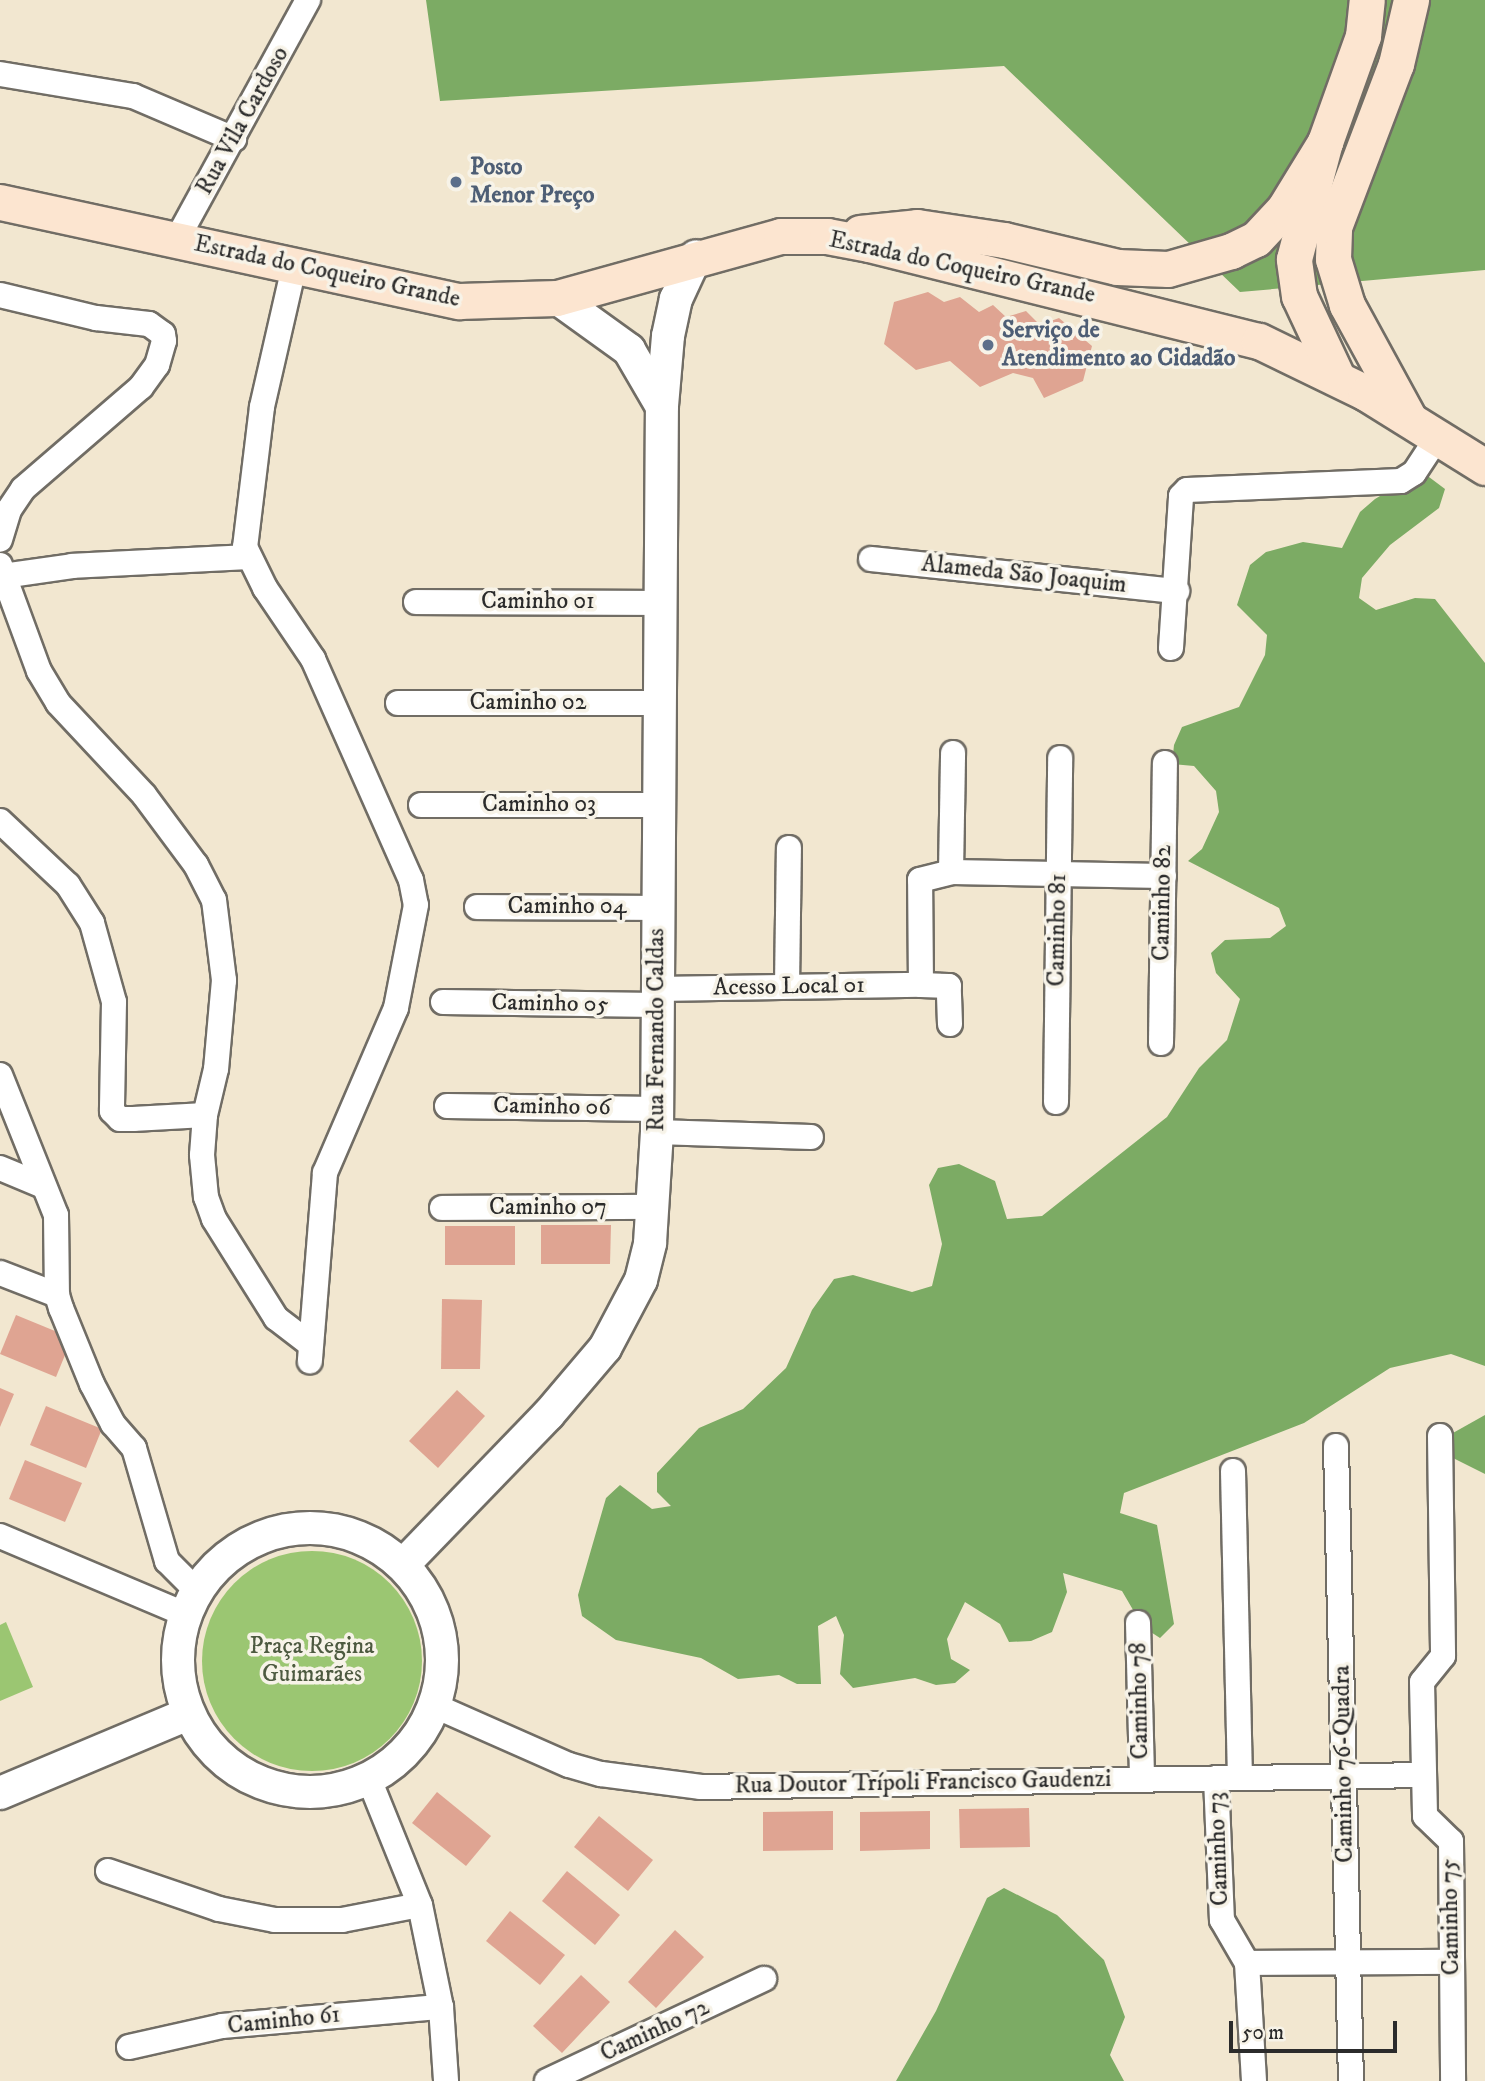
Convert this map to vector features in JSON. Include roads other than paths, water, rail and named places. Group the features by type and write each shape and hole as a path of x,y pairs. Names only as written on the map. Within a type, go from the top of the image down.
{"main road":[{"path":"1337,377 1299,296 1294,259 1325,142 1363,36 1367,0"},
{"path":"1411,0 1396,64 1334,227 1333,259 1347,305 1423,429"},
{"path":"827,236 917,226 1003,240 1117,267 1168,268 1231,251 1256,239 1284,209 1325,142"},
{"name":"Estrada do Coqueiro Grande","path":"0,202 459,301 557,298 696,256 781,236 827,236 1198,323 1259,341 1337,377 1485,467"}],"street":[{"name":"Rua Vila Cardoso","path":"176,241 234,139 300,2"},
{"path":"0,74 133,96 234,139"},
{"name":"Rua Fernando Caldas","path":"403,1565 555,1407 605,1348 641,1280 654,1207 657,1120 657,703 662,406 668,336 676,299 696,256"},
{"path":"247,557 2,571 38,671 58,703 144,795 196,865 214,900 224,980 216,1069 205,1115 202,1154 206,1197 214,1219 276,1318 310,1352 325,1173 396,1008 416,905 411,880 313,659 247,557 244,533 260,421 294,267"},
{"path":"0,295 96,318 149,324 163,334 164,341 157,365 141,387 23,489 9,510 0,540"},
{"path":"557,298 629,350 662,406"},
{"path":"629,350 668,336"},
{"path":"1171,648 1177,591 1181,496 1187,490 1401,481 1414,473 1423,429"},
{"name":"Alameda São Joaquim","path":"871,559 1177,591"},
{"name":"Caminho 01","path":"416,602 659,603"},
{"name":"Caminho 02","path":"398,703 657,703"},
{"path":"951,872 953,753"},
{"name":"Caminho 81","path":"1056,1102 1060,758"},
{"name":"Caminho 82","path":"1161,1043 1165,763"},
{"name":"Caminho 03","path":"421,805 657,805"},
{"path":"0,821 68,885 92,923 114,1002 112,1111 120,1119 205,1115"},
{"path":"787,986 789,848"},
{"path":"950,1024 949,986 921,985 920,880 951,872 1164,876"},
{"name":"Caminho 04","path":"477,907 658,908"},
{"name":"Acesso Local 01","path":"657,997 787,986 921,985"},
{"name":"Caminho 05","path":"443,1002 657,997"},
{"path":"0,1075 58,1228 57,1295 92,1384 113,1424 134,1448 167,1561 191,1603"},
{"name":"Caminho 06","path":"447,1106 657,1120 811,1137"},
{"path":"0,1168 40,1185"},
{"name":"Caminho 07","path":"442,1208 654,1207"},
{"path":"0,1273 57,1295"},
{"name":"Caminho 75","path":"1440,1436 1443,1656 1422,1682 1425,1816 1451,1841 1453,2081"},
{"name":"Caminho 76-Quadra","path":"1336,1446 1351,2081"},
{"name":"Caminho 73","path":"1233,1471 1228,1778 1222,1920 1247,1963 1254,2081"},
{"path":"311,1527 344,1532 376,1544 403,1565 419,1583 440,1626 442,1680 435,1706 409,1749 369,1779 315,1792 271,1787 224,1762 188,1714 177,1665 191,1603 218,1565 245,1544 277,1532 311,1527"},
{"path":"0,1536 191,1603"},
{"name":"Caminho 78","path":"1138,1623 1142,1778"},
{"name":"Rua Doutor Trípoli Francisco Gaudenzi","path":"435,1706 534,1752 590,1771 701,1787 1424,1775"},
{"path":"0,1793 188,1714"},
{"path":"369,1779 420,1905 441,2007 446,2081"},
{"path":"108,1871 219,1909 303,1922 342,1920 420,1905"},
{"path":"1247,1963 1452,1962"},
{"name":"Caminho 72","path":"547,2081 764,1979"},
{"name":"Caminho 61","path":"129,2047 222,2026 441,2007"}],"place":[{"name":"Posto Menor Preço","path":"456,182"},
{"name":"Serviço de Atendimento ao Cidadão","path":"988,345"}],"park label":[{"name":"Praça Regina Guimarães","path":"312,1661"}]}
